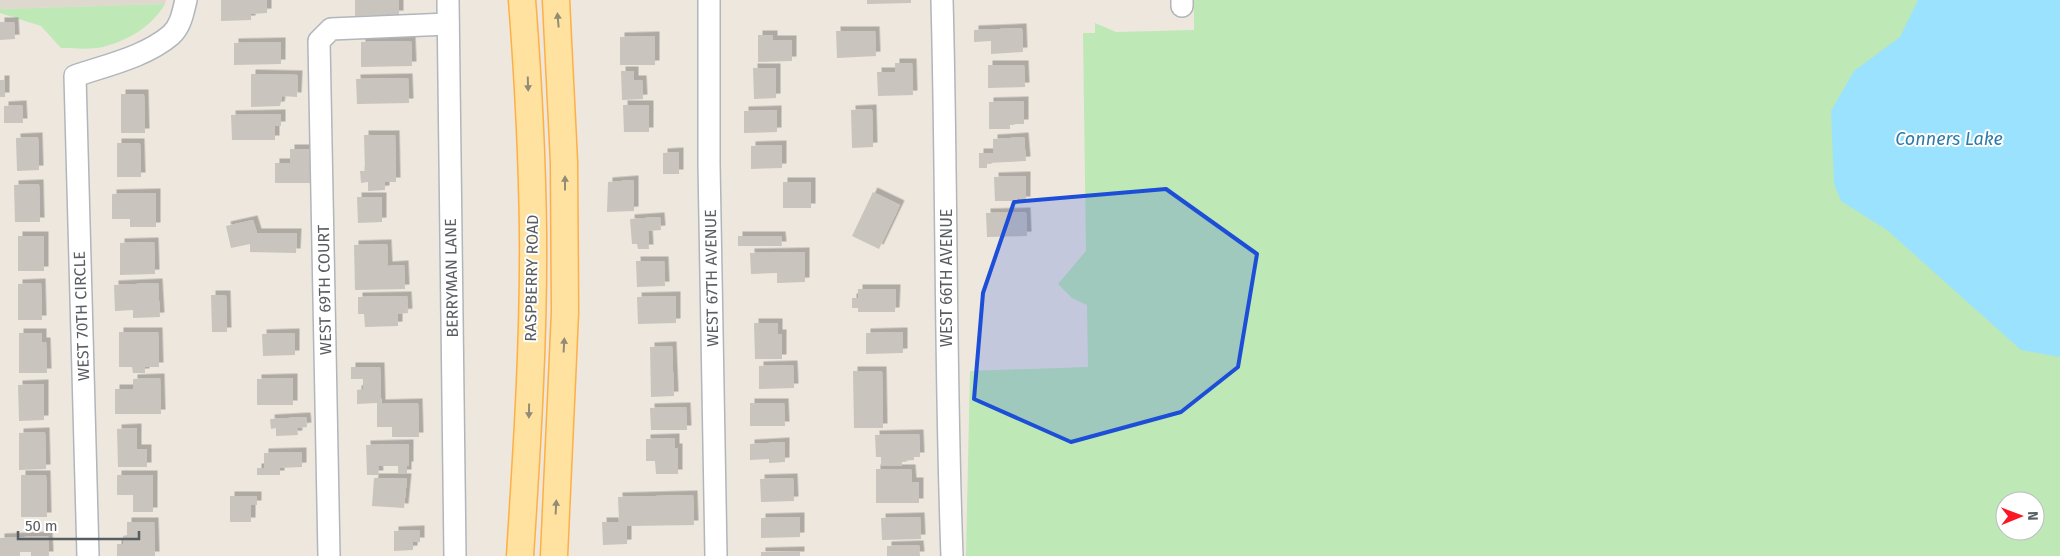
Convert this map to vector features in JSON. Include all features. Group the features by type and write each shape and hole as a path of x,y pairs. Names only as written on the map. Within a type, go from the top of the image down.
{"main road":[{"name":"RASPBERRY ROAD","path":"520,556 529,419 533,232 528,78 522,0"},
{"name":"RASPBERRY ROAD","path":"554,556 565,312 564,162 556,0"}],"street":[{"name":"WEST 70TH CIRCLE","path":"88,556 75,76 125,59 148,49 172,34 182,20 186,0"},
{"name":"BERRYMAN LANE","path":"448,0 455,556"},
{"name":"WEST 67TH AVENUE","path":"709,0 709,164 716,556"},
{"name":"WEST 66TH AVENUE","path":"942,0 946,151 947,424 952,556"},
{"name":"WEST 69TH COURT","path":"329,556 319,41 331,29 448,24"}],"highlighted area":[{"path":"1166,189 1257,254 1238,367 1181,412 1071,442 974,399 983,293 1014,202"}],"shaded area":[{"path":"0,0 166,0 165,4 0,9"}],"green space":[{"path":"1194,0 2060,0 2060,556 966,556 970,371 1088,367 1087,305 1072,298 1058,284 1086,251 1083,33 1095,33 1095,23 1116,32 1194,30"},
{"path":"165,4 153,19 138,32 122,41 93,48 61,48 41,26 0,13 0,9"}],"water":[{"name":"Conners Lake","path":"1918,0 2060,0 2060,357 2021,350 1887,230 1841,201 1834,184 1831,111 1854,71 1900,37"}],"building":[{"path":"221,0 267,0 267,13 251,14 251,20 221,21"},
{"path":"355,0 399,0 399,15 355,16"},
{"path":"867,0 911,0 911,3 867,4"},
{"path":"0,22 14,22 15,39 0,40"},
{"path":"1022,28 1023,52 991,54 991,41 974,42 974,30"},
{"path":"836,31 875,31 876,56 837,58"},
{"path":"758,35 773,35 773,40 792,40 792,61 758,62"},
{"path":"655,36 655,65 620,65 620,37"},
{"path":"411,41 412,66 361,67 361,42"},
{"path":"281,42 281,64 234,65 234,43"},
{"path":"895,63 912,63 913,95 878,96 877,72 895,72"},
{"path":"988,65 1024,65 1025,87 988,88"},
{"path":"753,68 776,68 776,98 754,99"},
{"path":"621,71 634,71 634,80 642,80 643,99 622,100"},
{"path":"251,74 298,75 297,97 282,96 280,106 251,107"},
{"path":"408,78 409,103 357,104 356,79"},
{"path":"0,80 5,80 5,97 0,97"},
{"path":"121,94 144,94 145,133 121,133"},
{"path":"1024,101 1024,124 1010,124 1010,129 989,129 989,102"},
{"path":"22,105 23,123 4,123 4,106"},
{"path":"623,105 649,105 649,132 624,132"},
{"path":"872,109 873,147 852,148 851,110"},
{"path":"777,110 777,132 744,133 744,111"},
{"path":"281,114 281,126 275,126 275,140 232,140 231,115"},
{"path":"364,135 395,135 396,182 385,182 385,190 368,191 368,182 361,183 360,171 365,171"},
{"path":"38,137 39,170 17,171 16,138"},
{"path":"1024,137 1026,161 987,163 987,168 979,168 979,153 993,153 993,139"},
{"path":"117,143 140,143 141,177 117,177"},
{"path":"782,145 782,168 751,169 751,146"},
{"path":"290,149 310,149 310,183 275,183 275,163 290,163"},
{"path":"679,152 679,174 663,174 663,153"},
{"path":"1026,176 1026,201 995,201 994,177"},
{"path":"634,180 634,211 607,212 608,182"},
{"path":"783,182 811,182 811,208 783,208"},
{"path":"39,184 40,222 15,222 14,185"},
{"path":"873,192 900,205 879,249 852,236"},
{"path":"156,193 156,227 130,227 130,219 112,219 112,194"},
{"path":"357,197 382,197 382,222 358,223"},
{"path":"1026,212 1027,236 987,237 986,213"},
{"path":"660,217 661,230 648,231 649,249 638,249 637,244 632,244 630,219"},
{"path":"253,220 257,233 297,233 296,253 250,252 250,244 231,248 226,226"},
{"path":"18,236 44,236 44,271 18,271"},
{"path":"738,236 781,236 782,246 738,246"},
{"path":"154,242 155,274 120,275 120,243"},
{"path":"387,244 388,266 404,265 405,289 355,290 354,245"},
{"path":"805,252 805,282 777,283 777,273 751,274 750,253"},
{"path":"636,261 664,261 665,286 637,287"},
{"path":"41,283 42,320 18,320 18,284"},
{"path":"158,283 160,317 133,318 133,310 115,311 114,285"},
{"path":"858,289 896,289 895,312 858,312 858,308 852,308 852,298 858,298"},
{"path":"211,295 226,295 227,332 212,332"},
{"path":"407,296 408,313 398,314 398,326 365,327 364,314 358,314 358,297"},
{"path":"676,296 676,323 638,324 637,297"},
{"path":"754,323 778,323 778,334 782,334 782,359 755,359"},
{"path":"119,332 158,332 159,367 145,367 145,373 133,373 132,367 119,367"},
{"path":"903,332 903,353 866,354 866,333"},
{"path":"19,333 42,333 42,342 46,342 47,373 19,373"},
{"path":"295,333 295,355 263,356 262,334"},
{"path":"672,346 674,396 651,397 650,347"},
{"path":"793,365 794,388 759,389 759,366"},
{"path":"351,367 380,367 381,404 418,403 419,437 392,437 392,427 377,427 377,403 357,404 357,390 363,389 363,379 351,379"},
{"path":"853,371 882,371 883,428 854,428"},
{"path":"160,378 161,414 115,414 115,389 133,389 133,379"},
{"path":"293,378 293,405 257,405 257,379"},
{"path":"44,384 44,420 19,421 18,385"},
{"path":"750,403 784,403 785,426 750,426"},
{"path":"686,407 687,430 651,430 650,408"},
{"path":"306,417 307,427 297,428 298,435 276,436 276,428 271,429 270,419"},
{"path":"137,428 137,449 147,449 147,467 118,467 117,429"},
{"path":"45,432 46,469 19,470 19,433"},
{"path":"919,434 920,457 914,457 914,460 902,461 902,466 881,466 881,457 876,457 875,435"},
{"path":"675,438 675,448 678,448 678,474 656,474 655,461 646,461 646,439"},
{"path":"785,442 785,462 769,463 769,459 750,460 750,444"},
{"path":"409,444 407,474 398,474 398,466 378,466 379,475 367,475 366,445"},
{"path":"302,452 302,467 280,468 280,475 257,475 257,468 264,468 264,453"},
{"path":"876,469 911,469 912,482 919,482 919,503 876,503"},
{"path":"21,475 46,475 47,517 21,517"},
{"path":"117,475 153,475 153,512 133,512 133,495 117,495"},
{"path":"374,478 407,478 404,508 372,506"},
{"path":"793,478 794,501 761,502 760,479"},
{"path":"693,495 694,525 627,526 627,544 603,545 602,522 619,522 618,497"},
{"path":"230,496 257,496 257,505 251,505 251,522 230,522"},
{"path":"800,517 800,537 761,538 761,518"},
{"path":"920,517 921,539 882,540 881,518"},
{"path":"127,522 154,522 155,556 117,556 117,544 123,544 123,536 127,535"},
{"path":"420,530 420,542 413,542 413,550 394,551 394,531"},
{"path":"48,536 49,556 31,556 31,552 20,552 20,556 0,556 0,538"},
{"path":"919,545 920,556 887,556 887,546"},
{"path":"800,551 800,556 761,556 761,552"}]}
